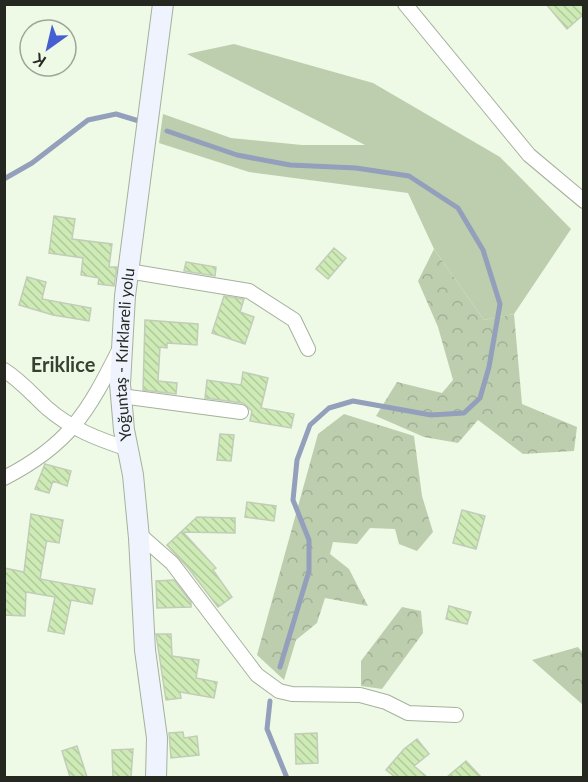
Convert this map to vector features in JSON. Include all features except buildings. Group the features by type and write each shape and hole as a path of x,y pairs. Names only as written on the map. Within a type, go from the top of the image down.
{"street":[{"name":"Yoğuntaş - Kırklareli yolu","path":"156,777 157,738 145,650 139,534 133,475 121,396 121,345 128,271 163,4"},
{"path":"405,4 529,154 584,201"},
{"path":"128,271 249,291 294,320 308,349"},
{"path":"4,478 51,451 74,428 93,400 121,345"},
{"path":"4,370 19,380 47,408 74,428 128,449"},
{"path":"121,396 241,412"},
{"path":"139,534 172,563 257,675 279,691 292,694 360,695 386,702 408,713 456,715"}],"green space":[{"path":"234,44 373,83 500,157 571,229 514,314 484,320 434,249 408,193 249,172 159,143 163,114 231,138 302,145 365,145 187,54"},
{"path":"434,249 484,320 514,314 522,404 577,427 574,451 523,454 478,420 458,443 424,437 376,416 397,382 442,393 453,380 438,327 418,281"},
{"path":"344,414 414,436 422,496 433,532 417,551 399,544 395,529 370,528 357,544 333,542 330,554 349,569 368,606 325,598 317,623 296,640 284,680 257,655 318,434"},
{"path":"402,607 421,611 423,633 382,689 361,686 361,661"},
{"path":"578,647 583,653 583,705 532,660"}],"waterway":[{"path":"4,179 32,163 88,120 116,114 139,121"},
{"path":"167,131 237,155 290,165 356,168 409,176 458,208 483,250 500,304 489,367 480,398 464,413 431,415 353,401 329,408 310,425 297,460 293,500 309,540 309,571 280,667"},
{"path":"270,701 267,729 287,778"}],"district":[{"name":"Eriklice","path":"63,365"}]}
